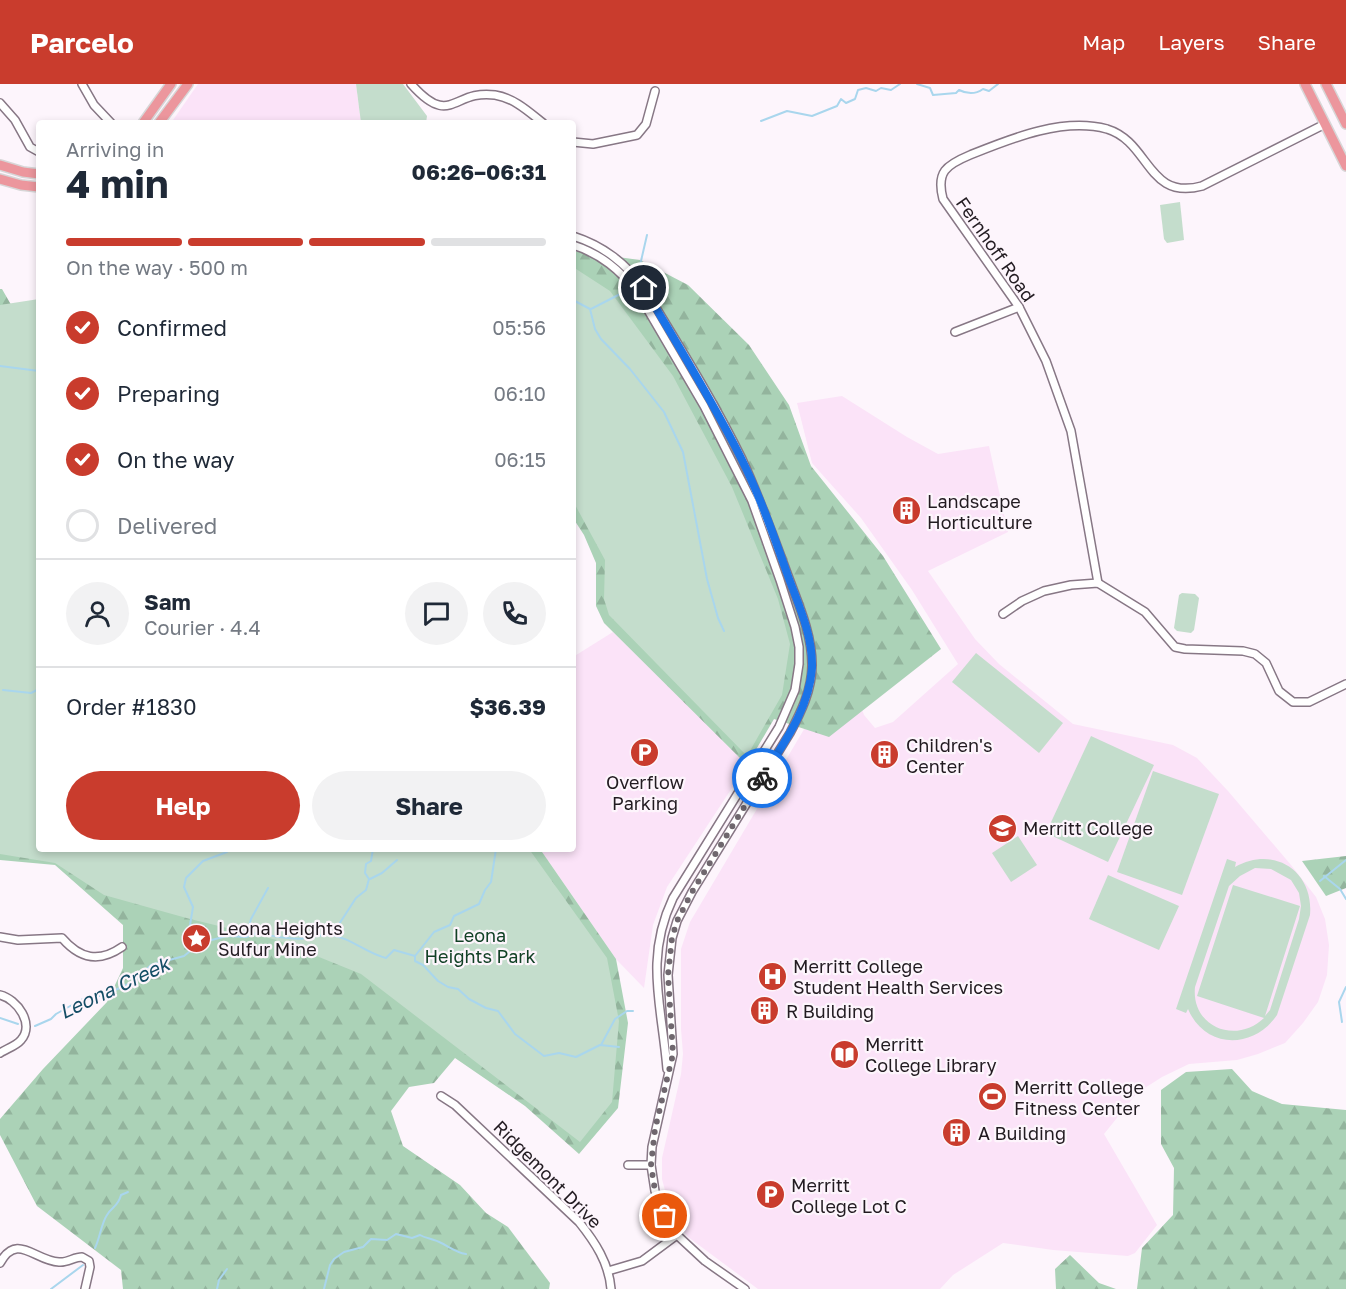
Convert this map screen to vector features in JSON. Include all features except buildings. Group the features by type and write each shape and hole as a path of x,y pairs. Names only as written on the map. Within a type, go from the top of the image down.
{"main road":[{"path":"145,120 171,84"},
{"path":"161,120 188,84"},
{"path":"1305,84 1346,166"},
{"path":"1326,84 1346,124"},
{"path":"0,165 36,174"},
{"path":"0,179 36,188"}],"street":[{"path":"82,84 94,105 108,120"},
{"path":"411,84 434,105 447,106 477,96 493,95 512,99 539,120"},
{"path":"576,142 593,144 637,135 646,123 655,91"},
{"path":"0,103 15,120 30,147 36,150"},
{"name":"Fernhoff Road","path":"1098,583 1071,431 1046,361 1019,307 943,199 940,180 948,166 955,161 1027,135 1060,128 1090,127 1107,129 1120,135 1131,144 1161,180 1170,186 1190,189 1202,186 1325,124"},
{"path":"576,237 594,244 622,262 634,275 752,501 795,627 799,664 795,690 779,727 664,916 657,947 656,984 668,1074"},
{"path":"576,246 603,258 628,281 658,319 699,380 741,458 766,517 806,625 811,645 812,666 802,710 790,734 692,892 677,921 669,954 668,975 673,1054 655,1129 651,1165 660,1205 677,1236 705,1261 745,1289"},
{"path":"955,332 1019,307"},
{"path":"1003,614 1044,591 1071,585 1098,583 1145,612 1175,647 1243,651 1255,654 1266,663 1279,691 1293,702 1309,702 1346,684"},
{"path":"0,936 18,940 62,938 76,952 93,957 111,955 122,947"},
{"path":"0,995 18,1006 25,1019 26,1029 21,1041 0,1053"},
{"name":"Ridgemont Drive","path":"441,1096 455,1105 579,1222 596,1243 608,1271 611,1289"},
{"path":"628,1165 651,1165"},
{"path":"608,1271 642,1261 677,1236"},
{"path":"0,1263 9,1251 19,1248 58,1262 82,1257 88,1261 90,1267 85,1289"}],"shaded area":[{"path":"198,84 356,84 361,120 173,120"},
{"name":"Merritt College","path":"842,396 938,454 989,446 1008,532 928,571 975,639 999,664 1073,724 1173,745 1197,758 1291,865 1316,897 1325,919 1329,945 1327,975 1318,1002 1285,1043 1237,1060 1189,1064 1162,1077 1137,1093 1104,1134 1157,1225 1135,1253 1128,1256 1003,1243 953,1275 940,1289 758,1289 688,1237 676,1221 668,1202 662,1179 662,1158 681,1074 683,1054 681,949 690,922 803,731 818,701 821,598 864,715 875,728 893,722 958,664 912,590 861,518 812,463 797,403"},
{"name":"Overflow Parking","path":"613,632 747,765 667,887 653,925 644,988 616,959 542,852 576,852 576,655"}],"green space":[{"path":"356,84 403,84 427,116 426,120 361,120"},
{"path":"1180,202 1184,240 1167,243 1164,239 1160,205"},
{"path":"576,251 640,260 688,285 749,345 789,405 811,466 883,556 941,649 829,737 774,719 747,765 604,623 596,606 596,563 576,523"},
{"path":"576,269 610,291 673,376 732,487 778,599 790,644 782,695 747,756 609,615 604,599 605,560 576,507"},
{"path":"0,289 2,289 29,336 36,695 36,852 542,852 616,959 628,1023 618,1108 579,1154 525,1106 455,1058 434,1083 409,1087 391,1111 403,1146 460,1185 486,1213 508,1227 550,1283 549,1289 123,1289 121,1270 37,1206 0,1135 0,1119 43,1069 107,1002 123,968 123,925 55,865 0,860"},
{"name":"Leona Heights Park","path":"36,299 36,852 531,852 607,958 619,1021 612,1102 580,1142 361,974 277,940 104,895 55,863 0,854 0,305"},
{"path":"1182,593 1195,594 1199,598 1194,630 1191,633 1177,631 1174,628 1179,595"},
{"path":"976,653 1063,723 1039,753 952,682"},
{"path":"1091,736 1154,765 1108,862 1046,833"},
{"path":"1153,771 1219,794 1182,895 1117,872"},
{"path":"1018,836 1037,865 1011,882 992,853"},
{"path":"1346,856 1346,888 1326,896 1302,861"},
{"path":"1227,859 1236,862 1235,867 1264,859 1289,866 1305,886 1310,899 1310,915 1277,1015 1255,1034 1243,1039 1230,1040 1217,1038 1206,1032 1188,1009 1186,1013 1176,1009","holes":["1255,868 1271,869 1291,880 1299,893 1301,906 1270,1010 1265,1016 1300,906 1233,885 1197,996 1264,1018 1253,1026 1241,1030 1229,1031 1218,1028 1200,1013 1195,987 1229,886 1240,876"]},
{"path":"1108,875 1179,906 1159,950 1089,919"},
{"path":"1232,1069 1252,1091 1282,1104 1346,1110 1346,1289 1137,1289 1142,1248 1173,1215 1174,1168 1161,1144 1161,1090 1186,1072"},
{"path":"1070,1255 1099,1283 1116,1289 1056,1289 1055,1269"}],"waterway":[{"path":"761,121 787,111 812,116 837,106 841,99 846,103 855,99 858,90 866,88 876,91 881,88 891,90 900,84"},
{"path":"917,84 930,88 933,95 956,93 959,90 971,93 983,89 989,91 998,84"},
{"path":"638,274 647,235"},
{"path":"591,309 628,290"},
{"path":"576,302 590,309 595,329 601,339 630,369 664,412 683,452 707,579 724,631"},
{"path":"0,366 36,371"},
{"path":"3,690 31,693 36,690"},
{"path":"194,945 190,925 193,907 184,887 186,878 203,861 227,852"},
{"path":"332,935 356,898 366,890 369,879 365,873 366,864 371,861 372,852"},
{"path":"415,956 434,932 450,925 454,916 479,904 491,882 496,852"},
{"path":"370,879 382,873 397,860"},
{"path":"1320,881 1346,860"},
{"path":"1324,876 1340,889 1346,899"},
{"path":"246,937 251,919 268,888"},
{"path":"35,1026 88,996 102,996 133,982 151,965 184,956 200,943 227,936 246,937 261,932 296,939 324,935 337,936 386,958 394,950 415,956 415,961 423,965 438,981 448,987 458,989 469,999 486,1008 498,1011 515,1034 544,1056 559,1053 576,1057 600,1045 619,1047"},
{"path":"1342,1022 1339,1002 1346,987"},
{"path":"601,1045 615,1019 627,1011 633,1011"},
{"name":"Leona Creek","path":"0,1018 18,1024"},
{"path":"95,1248 107,1215 121,1195 128,1192"},
{"path":"324,1289 330,1265 334,1259 344,1252 363,1247 371,1239 387,1240 396,1234 412,1238 420,1235 466,1254"},
{"path":"51,1289 83,1265"},
{"path":"217,1289 219,1280 227,1269"}],"way so far":[{"path":"665,1216 655,1191 651,1165 655,1129 673,1054 668,975 672,938 677,921 692,892 762,778"}],"place":[{"name":"Landscape Horticulture","path":"906,511"},
{"name":"Overflow Parking","path":"645,753"},
{"name":"Children's Center","path":"885,755"},
{"name":"Merritt College","path":"1002,828"},
{"name":"Leona Heights Sulfur Mine","path":"197,938"},
{"name":"Merritt College Student Health Services","path":"772,976"},
{"name":"R Building","path":"765,1011"},
{"name":"Merritt College Library","path":"844,1054"},
{"name":"Merritt College Fitness Center","path":"993,1097"},
{"name":"A Building","path":"957,1133"},
{"name":"Merritt College Lot C","path":"770,1195"}],"route":[{"path":"644,288 699,380 741,458 766,517 806,625 811,645 812,666 802,710 790,734 762,778"}]}
